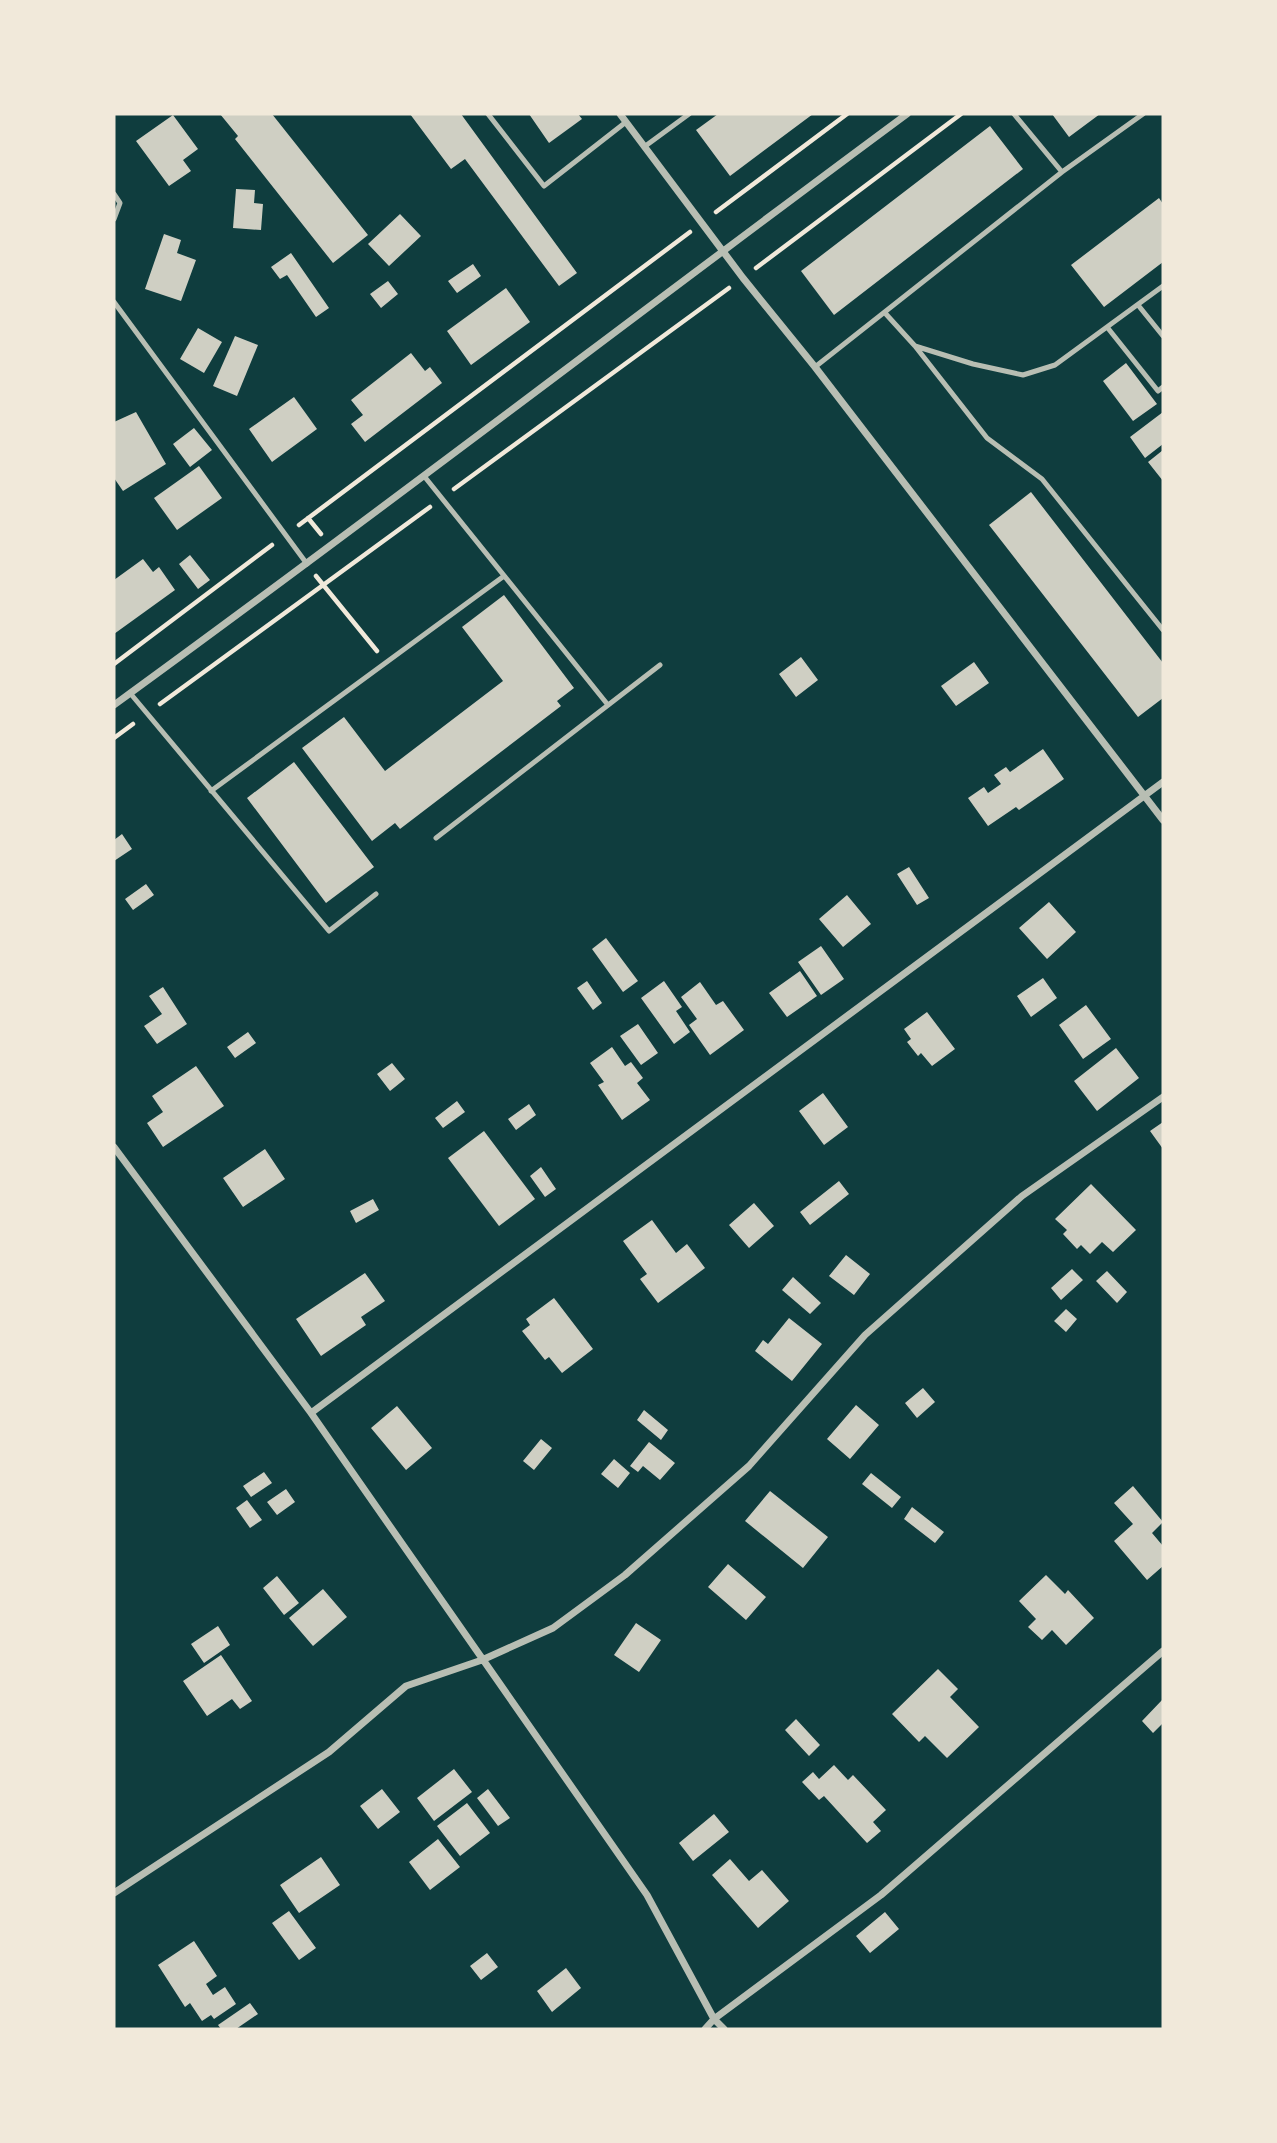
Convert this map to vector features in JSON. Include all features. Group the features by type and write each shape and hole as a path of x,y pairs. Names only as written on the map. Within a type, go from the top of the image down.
{"street":[{"path":"620,114 743,278 815,367 1163,820"},
{"path":"114,705 307,564 722,250 907,114"},
{"path":"311,1413 1163,782"},
{"path":"114,1893 329,1752 406,1686 482,1660 553,1628 625,1575 749,1466 865,1335 1022,1196 1163,1097"},
{"path":"114,1147 311,1413 647,1895 714,2019 724,2029"},
{"path":"705,2029 714,2019 881,1895 1163,1651"}],"lane":[{"path":"488,114 544,186 626,122"},
{"path":"644,147 689,114"},
{"path":"1014,114 1062,172"},
{"path":"815,367 1062,172 1143,114"},
{"path":"114,194 120,203 114,219"},
{"path":"915,346 1023,374 1055,365 1163,286"},
{"path":"114,302 307,564"},
{"path":"1138,305 1163,336"},
{"path":"885,313 915,346 987,438 1042,479 1163,630"},
{"path":"1107,327 1158,391 1163,387"},
{"path":"424,476 608,705"},
{"path":"211,791 504,576"},
{"path":"436,838 660,666"},
{"path":"130,693 329,931 376,894"}],"path":[{"path":"114,664 847,114"},
{"path":"114,738 743,278 961,114"},
{"path":"307,564 386,663"}],"building":[{"path":"220,114 272,114 368,235 333,263 235,139 238,136"},
{"path":"410,114 461,114 577,273 559,286 465,159 451,169"},
{"path":"529,114 578,114 582,119 549,143"},
{"path":"718,114 813,114 730,176 696,130"},
{"path":"1052,114 1100,114 1069,137"},
{"path":"173,115 198,149 183,160 191,171 169,186 136,141"},
{"path":"990,126 1023,169 834,315 801,271"},
{"path":"236,189 255,190 254,203 263,204 261,230 233,228"},
{"path":"1159,198 1163,204 1163,262 1104,307 1071,265"},
{"path":"400,214 421,236 389,266 368,244"},
{"path":"164,234 181,240 177,253 196,260 181,301 145,289"},
{"path":"291,253 329,308 316,317 287,275 280,279 271,267"},
{"path":"473,264 481,276 457,293 448,281"},
{"path":"388,281 398,294 381,308 370,294"},
{"path":"506,288 530,322 471,365 447,331"},
{"path":"198,328 222,342 204,373 180,359"},
{"path":"235,336 258,345 237,396 213,386"},
{"path":"411,353 425,371 430,367 442,383 365,442 351,424 363,415 351,400"},
{"path":"1126,363 1157,404 1133,421 1103,381"},
{"path":"294,397 317,429 272,462 249,429"},
{"path":"136,412 166,464 123,491 114,478 114,422"},
{"path":"1163,412 1163,444 1145,458 1130,437"},
{"path":"194,428 212,450 190,467 173,444"},
{"path":"1163,450 1163,481 1148,462"},
{"path":"199,466 222,498 177,530 154,498"},
{"path":"1031,492 1163,663 1163,698 1138,717 989,525"},
{"path":"190,555 210,580 198,589 179,564"},
{"path":"143,559 153,572 159,567 175,590 114,634 114,580"},
{"path":"504,595 574,688 557,701 561,706 400,829 395,823 372,841 302,748 344,717 385,771 503,681 462,627"},
{"path":"801,657 818,680 796,697 779,674"},
{"path":"974,662 989,683 956,706 941,686"},
{"path":"1043,749 1064,779 1019,810 1016,807 988,826 968,798 984,787 988,793 1001,784 994,775 1006,767 1010,772"},
{"path":"294,762 374,867 326,903 247,798"},
{"path":"122,834 132,849 114,861 114,840"},
{"path":"909,867 929,898 917,905 897,874"},
{"path":"146,884 154,895 133,910 125,899"},
{"path":"847,895 871,924 843,947 819,919"},
{"path":"1049,902 1076,932 1047,959 1019,928"},
{"path":"606,938 638,981 623,992 592,949"},
{"path":"821,946 844,979 821,995 798,962"},
{"path":"800,971 817,996 787,1017 769,993"},
{"path":"1043,978 1057,998 1031,1017 1017,996"},
{"path":"587,981 602,1003 593,1010 577,988"},
{"path":"664,981 682,1007 676,1011 690,1032 674,1044 641,998"},
{"path":"700,982 716,1005 723,1001 744,1030 710,1055 689,1025 697,1019 681,997"},
{"path":"163,987 187,1024 157,1044 144,1026 162,1014 149,996"},
{"path":"1086,1005 1111,1039 1083,1059 1059,1025"},
{"path":"927,1012 955,1049 932,1066 921,1053 918,1056 907,1042 911,1039 904,1029"},
{"path":"638,1024 658,1053 641,1065 620,1036"},
{"path":"248,1032 256,1043 235,1058 227,1047"},
{"path":"612,1047 625,1066 631,1062 643,1078 637,1083 650,1100 622,1120 598,1085 604,1082 590,1063"},
{"path":"1116,1048 1139,1078 1097,1111 1074,1081"},
{"path":"392,1063 405,1079 390,1091 377,1074"},
{"path":"196,1066 224,1106 163,1147 147,1123 163,1112 152,1096"},
{"path":"823,1093 848,1127 824,1145 799,1111"},
{"path":"457,1101 465,1112 443,1128 435,1118"},
{"path":"529,1104 536,1115 516,1130 508,1119"},
{"path":"1163,1122 1163,1149 1150,1131"},
{"path":"484,1131 535,1199 499,1226 448,1158"},
{"path":"265,1149 285,1179 243,1207 223,1178"},
{"path":"541,1167 556,1189 545,1197 530,1176"},
{"path":"839,1181 849,1194 810,1225 800,1212"},
{"path":"1091,1184 1136,1230 1113,1252 1102,1242 1090,1254 1081,1245 1077,1249 1063,1234 1067,1230 1055,1219"},
{"path":"373,1199 379,1210 356,1223 350,1211"},
{"path":"754,1203 774,1226 749,1248 729,1225"},
{"path":"652,1220 676,1253 687,1244 705,1268 658,1303 640,1279 647,1274 623,1241"},
{"path":"846,1255 870,1274 854,1295 829,1276"},
{"path":"1072,1269 1083,1280 1061,1300 1051,1288"},
{"path":"1107,1271 1127,1292 1117,1303 1096,1281"},
{"path":"365,1273 385,1301 361,1317 366,1325 321,1356 296,1319"},
{"path":"793,1277 821,1303 810,1314 782,1290"},
{"path":"554,1298 593,1349 562,1373 549,1357 545,1360 522,1331 530,1325 526,1319"},
{"path":"1066,1309 1077,1319 1066,1332 1054,1321"},
{"path":"789,1318 822,1344 792,1381 755,1351 763,1340 768,1344"},
{"path":"923,1388 935,1402 917,1418 905,1403"},
{"path":"856,1405 879,1425 850,1459 827,1439"},
{"path":"397,1406 432,1448 406,1470 371,1428"},
{"path":"644,1410 668,1430 661,1440 637,1420"},
{"path":"541,1439 552,1448 534,1470 523,1461"},
{"path":"649,1442 675,1463 660,1480 643,1466 638,1472 630,1466"},
{"path":"614,1459 630,1473 618,1488 601,1474"},
{"path":"264,1472 272,1483 251,1497 243,1486"},
{"path":"871,1473 901,1497 892,1508 862,1484"},
{"path":"1133,1486 1163,1522 1152,1533 1163,1546 1163,1566 1147,1580 1114,1541 1133,1524 1114,1503"},
{"path":"286,1489 295,1502 277,1515 267,1502"},
{"path":"770,1491 828,1537 803,1568 745,1521"},
{"path":"247,1500 262,1520 250,1528 236,1508"},
{"path":"912,1507 944,1532 935,1543 904,1519"},
{"path":"728,1564 766,1597 746,1620 708,1587"},
{"path":"1046,1575 1065,1594 1068,1590 1094,1618 1066,1645 1052,1630 1042,1640 1028,1627 1036,1619 1019,1601"},
{"path":"277,1576 299,1603 284,1615 263,1588"},
{"path":"323,1589 347,1617 313,1646 289,1618"},
{"path":"636,1623 661,1640 639,1672 614,1655"},
{"path":"218,1626 230,1645 204,1663 191,1644"},
{"path":"221,1655 252,1701 240,1709 232,1699 207,1716 183,1681"},
{"path":"938,1669 958,1689 950,1697 979,1727 947,1758 925,1736 919,1742 892,1714"},
{"path":"1163,1699 1163,1723 1153,1733 1142,1721"},
{"path":"796,1719 820,1745 809,1756 785,1730"},
{"path":"834,1765 848,1780 853,1775 886,1810 873,1822 881,1831 867,1843 824,1796 819,1800 802,1782 813,1772 819,1779"},
{"path":"454,1769 472,1792 434,1821 417,1798"},
{"path":"382,1789 400,1812 378,1829 360,1806"},
{"path":"488,1789 510,1818 498,1826 477,1798"},
{"path":"467,1803 490,1833 460,1856 437,1826"},
{"path":"714,1814 729,1832 693,1861 679,1843"},
{"path":"438,1839 460,1867 430,1890 409,1862"},
{"path":"321,1857 340,1885 299,1913 280,1885"},
{"path":"730,1859 749,1881 762,1870 789,1901 758,1928 712,1875"},
{"path":"289,1911 316,1948 299,1960 272,1923"},
{"path":"885,1912 899,1929 870,1953 856,1936"},
{"path":"194,1941 217,1976 206,1984 213,1995 225,1987 236,2004 214,2019 211,2015 202,2021 190,2003 185,2007 158,1965"},
{"path":"487,1953 498,1967 481,1980 470,1966"},
{"path":"566,1968 581,1988 552,2012 537,1991"},
{"path":"250,2003 258,2014 236,2029 221,2029 218,2025"}]}
